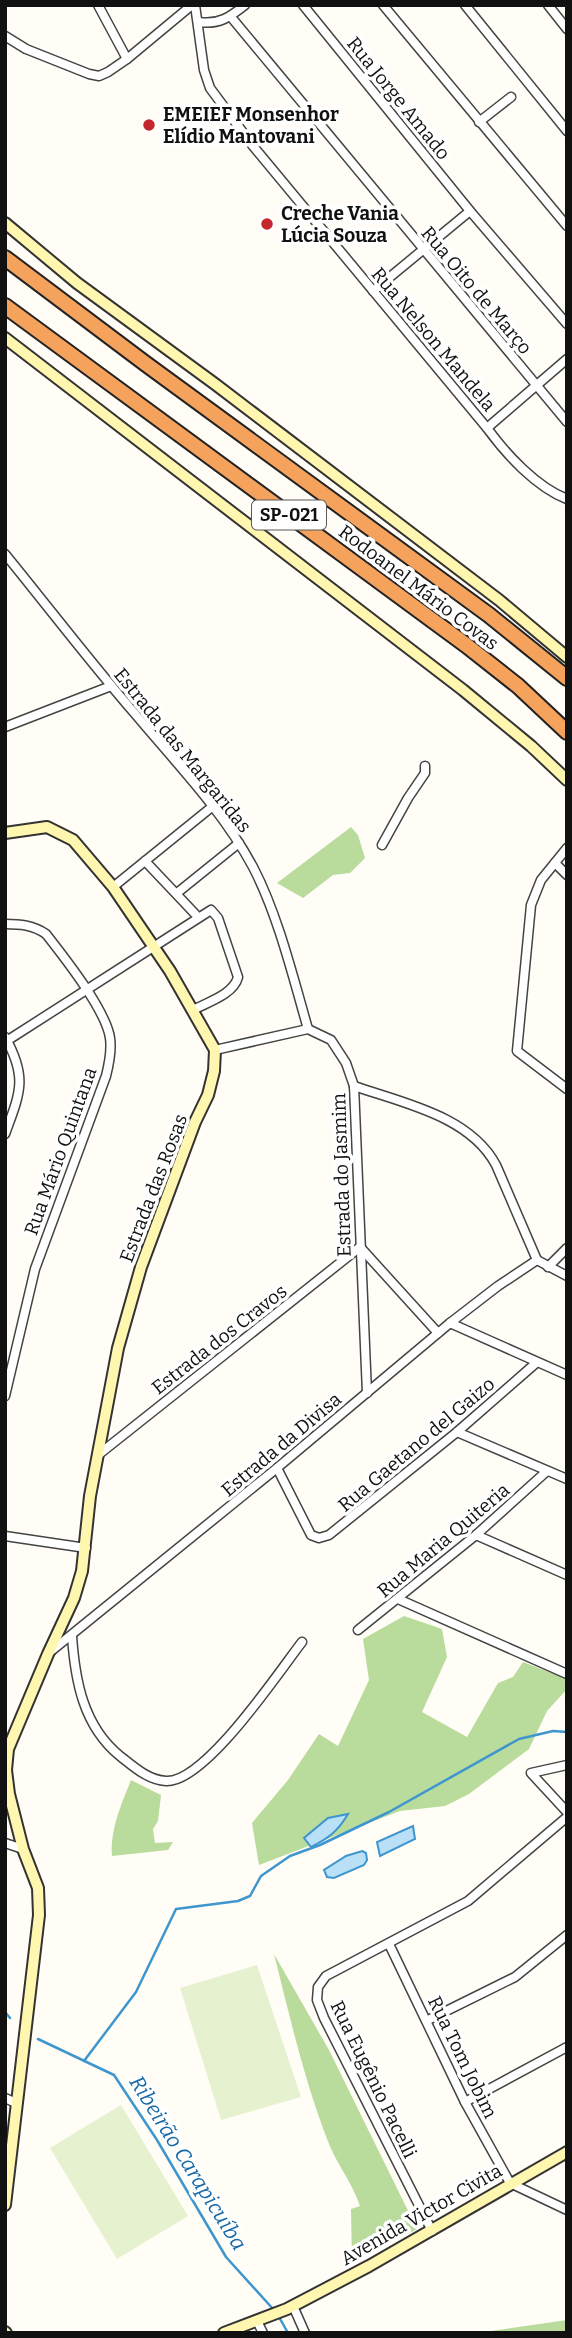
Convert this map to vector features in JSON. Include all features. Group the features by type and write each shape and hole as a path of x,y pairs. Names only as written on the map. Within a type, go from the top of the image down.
{"highway":[{"name":"Rodoanel Mário Covas","path":"5,258 489,615 567,678"},
{"name":"Rodoanel Mário Covas","path":"5,306 466,645 518,687 567,732"}],"main road":[{"path":"5,223 77,283 466,575 567,657"},
{"path":"5,338 428,663 531,746 567,780"},
{"path":"5,833 47,827 73,840 113,887 193,1010 215,1050"},
{"name":"Estrada das Rosas","path":"5,2205 10,2100 25,2048 39,1915 38,1888 9,1815 6,1770 8,1749 74,1598 86,1548 90,1496 118,1348 141,1267 195,1122 208,1095 214,1071 215,1050"},
{"name":"Avenida Victor Civita","path":"224,2333 290,2308 432,2231 567,2152"}],"street":[{"path":"98,5 127,59"},
{"path":"5,36 26,50 99,76 127,59 194,5"},
{"name":"Rua Nelson Mandela","path":"194,5 199,22 204,70 210,88 253,146 500,447 522,468 567,499"},
{"path":"199,22 210,24 231,16 245,5"},
{"name":"Rua Jorge Amado","path":"303,5 567,324"},
{"path":"383,5 567,226"},
{"path":"465,5 567,131"},
{"path":"548,5 567,29"},
{"name":"Rua Oito de Março","path":"231,16 567,422"},
{"path":"479,122 511,97"},
{"path":"373,292 471,211"},
{"path":"487,428 567,359"},
{"name":"Estrada das Margaridas","path":"5,554 9,564 213,806 239,843 254,869 281,937 308,1029"},
{"path":"5,727 111,686"},
{"path":"382,845 425,773 425,766"},
{"path":"113,887 213,806"},
{"path":"177,893 239,843"},
{"path":"567,848 541,880 531,905 517,1051 567,1089"},
{"path":"145,861 198,917"},
{"path":"555,863 567,875"},
{"path":"5,1134 22,1081 6,1040 211,910 216,914 238,977 230,990 193,1010"},
{"name":"Rua Mário Quintana","path":"5,924 24,924 46,934 86,989 106,1024 111,1052 106,1076 35,1269 5,1395"},
{"path":"215,1050 308,1029"},
{"name":"Estrada do Jasmim","path":"308,1029 331,1040 346,1063 354,1086 367,1393"},
{"path":"354,1086 462,1126 479,1140 496,1165 537,1259 567,1276"},
{"path":"360,1247 438,1333"},
{"name":"Estrada dos Cravos","path":"98,1455 360,1247"},
{"path":"548,1267 567,1248"},
{"name":"Estrada da Divisa","path":"48,1654 450,1323 537,1259"},
{"path":"450,1323 567,1376"},
{"name":"Rua Gaetano del Gaizo","path":"277,1468 311,1535 319,1538 329,1535 457,1432 536,1363"},
{"path":"457,1432 567,1479"},
{"name":"Rua Maria Quiteria","path":"358,1630 476,1535 547,1472"},
{"path":"476,1535 567,1575"},
{"path":"5,1536 86,1548"},
{"path":"398,1599 567,1674"},
{"path":"72,1636 75,1674 82,1700 93,1723 112,1749 142,1774 166,1781 184,1777 200,1767 228,1738 302,1642"},
{"path":"5,1736 15,1728"},
{"path":"566,1818 558,1803 531,1773 567,1765"},
{"path":"558,1803 567,1796"},
{"name":"Rua Eugênio Pacelli","path":"432,2231 324,2018 317,2000 318,1987 326,1976 338,1967 389,1944 468,1901 566,1818"},
{"path":"5,1843 23,1849"},
{"path":"428,2020 515,1977 567,1935"},
{"name":"Rua Tom Jobim","path":"389,1944 466,2102 510,2183"},
{"path":"466,2102 567,2048"},
{"path":"510,2183 567,2210"},
{"path":"290,2308 305,2333"},
{"path":"261,2319 262,2333"}],"green space":[{"path":"351,827 358,835 365,858 350,873 333,875 303,898 277,883"},
{"path":"404,1616 442,1629 447,1657 422,1712 467,1737 498,1683 513,1677 523,1662 567,1679 567,1689 547,1711 529,1749 469,1794 445,1806 400,1811 259,1865 252,1823 288,1780 319,1734 338,1746 369,1680 363,1639"},
{"path":"131,1780 161,1795 158,1821 153,1829 155,1843 173,1842 168,1850 112,1856 114,1827"},
{"path":"274,1954 329,2050 417,2229 352,2263 351,2209 360,2206 320,2121 298,2050"},
{"path":"257,1965 301,2097 221,2120 180,1988"},
{"path":"121,2105 188,2216 117,2259 50,2148"},
{"path":"567,2320 567,2333 477,2333"}],"water":[{"path":"348,1814 337,1830 317,1844 311,1847 304,1838 328,1818"},
{"path":"413,1826 415,1839 380,1856 377,1842"},
{"path":"362,1851 366,1853 367,1860 364,1865 334,1878 327,1877 324,1870 346,1856"}],"waterway":[{"path":"84,2061 136,1992 176,1909 238,1901 250,1896 261,1876 290,1856 320,1845 389,1812 519,1739 553,1731 567,1732"},
{"name":"Ribeirão Carapicuíba","path":"5,2012 10,2018"},
{"name":"Ribeirão Carapicuíba","path":"38,2039 114,2075 157,2140 226,2257 273,2309"},
{"name":"Ribeirão Carapicuíba","path":"279,2317 288,2333"}],"place":[{"name":"EMEIEF Monsenhor Elídio Mantovani","path":"149,125"},
{"name":"Creche Vania Lúcia Souza","path":"267,224"}]}
